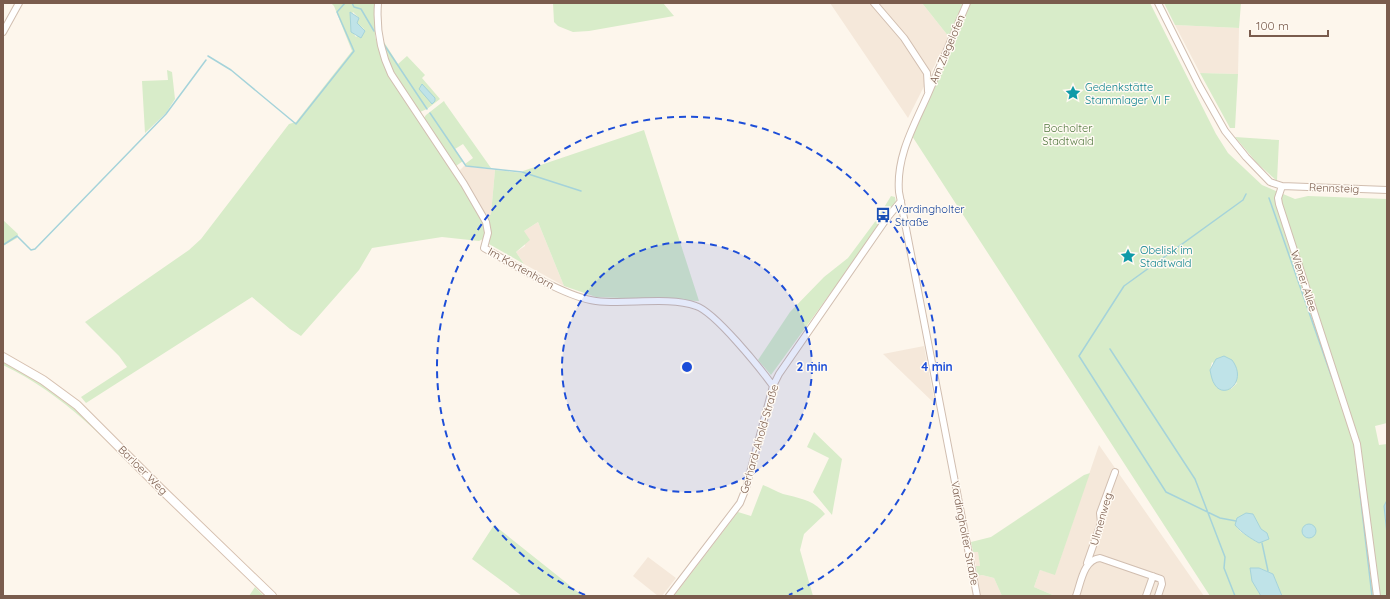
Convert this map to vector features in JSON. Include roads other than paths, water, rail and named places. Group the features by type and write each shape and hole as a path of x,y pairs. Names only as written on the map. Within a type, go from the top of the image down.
{"street":[{"path":"3,32 20,3"},
{"name":"Im Kortenhorn","path":"378,3 377,25 382,55 391,74 464,184 486,222 488,233 484,248 561,290 595,301 679,303 696,306 711,315 773,386"},
{"path":"874,3 904,38 927,73 931,76 936,75"},
{"name":"Am Ziegelofen","path":"928,94 967,3"},
{"path":"1158,3 1199,85 1225,131 1246,157 1270,182 1282,186"},
{"name":"Vardingholter Straße","path":"927,73 928,94 903,153 898,177 901,201 977,596"},
{"name":"Rennsteig","path":"1282,186 1387,190"},
{"name":"Wiener Allee","path":"1282,186 1278,198 1279,204 1357,444 1378,596"},
{"name":"Gerhard-Ahold-Straße","path":"669,596 740,504 746,488 773,386 779,374 886,218 901,201"},
{"name":"Barloer Weg","path":"3,357 43,380 77,405 272,596"},
{"name":"Ulmenweg","path":"1076,596 1101,523 1100,513 1115,472"},
{"name":"Ulmenweg","path":"1086,566 1091,561 1100,558 1153,576"},
{"path":"1146,596 1153,576 1162,580 1158,596"}],"water":[{"path":"350,12 359,18 357,23 365,31 361,38 351,32"},
{"path":"422,84 435,98 435,101 432,104 419,89"},
{"path":"1224,356 1232,360 1238,375 1233,386 1224,390 1219,389 1215,385 1212,380 1210,370 1216,359"},
{"path":"1387,500 1387,535 1384,506"},
{"path":"1246,513 1253,514 1261,529 1267,533 1269,539 1259,543 1246,535 1235,525 1237,518"},
{"path":"1309,524 1314,526 1316,531 1314,536 1309,538 1304,536 1302,531 1304,526"},
{"path":"1250,568 1259,568 1273,574 1282,596 1261,596 1252,581"}],"waterway":[{"path":"208,56 231,70 296,124 354,51 337,12 345,3"},
{"path":"352,3 354,7 361,9 374,31"},
{"path":"383,43 427,109"},
{"path":"3,245 17,236 31,250 35,249 166,114 206,60"},
{"path":"430,113 466,166 522,172 581,191"},
{"path":"1236,521 1220,518 1166,492 1079,356 1124,286 1243,200 1246,194"},
{"path":"1269,198 1332,378"},
{"path":"1110,349 1195,479 1225,557 1224,568 1235,596"},
{"path":"1354,442 1372,596"},
{"path":"1262,543 1268,571"}],"place":[{"name":"Gedenkstätte Stammlager VI F","path":"1073,93"},
{"name":"Vardingholter Straße","path":"883,215"},
{"name":"Obelisk im Stadtwald","path":"1128,256"}],"park label":[{"name":"Bocholter Stadtwald","path":"1068,134"}]}
